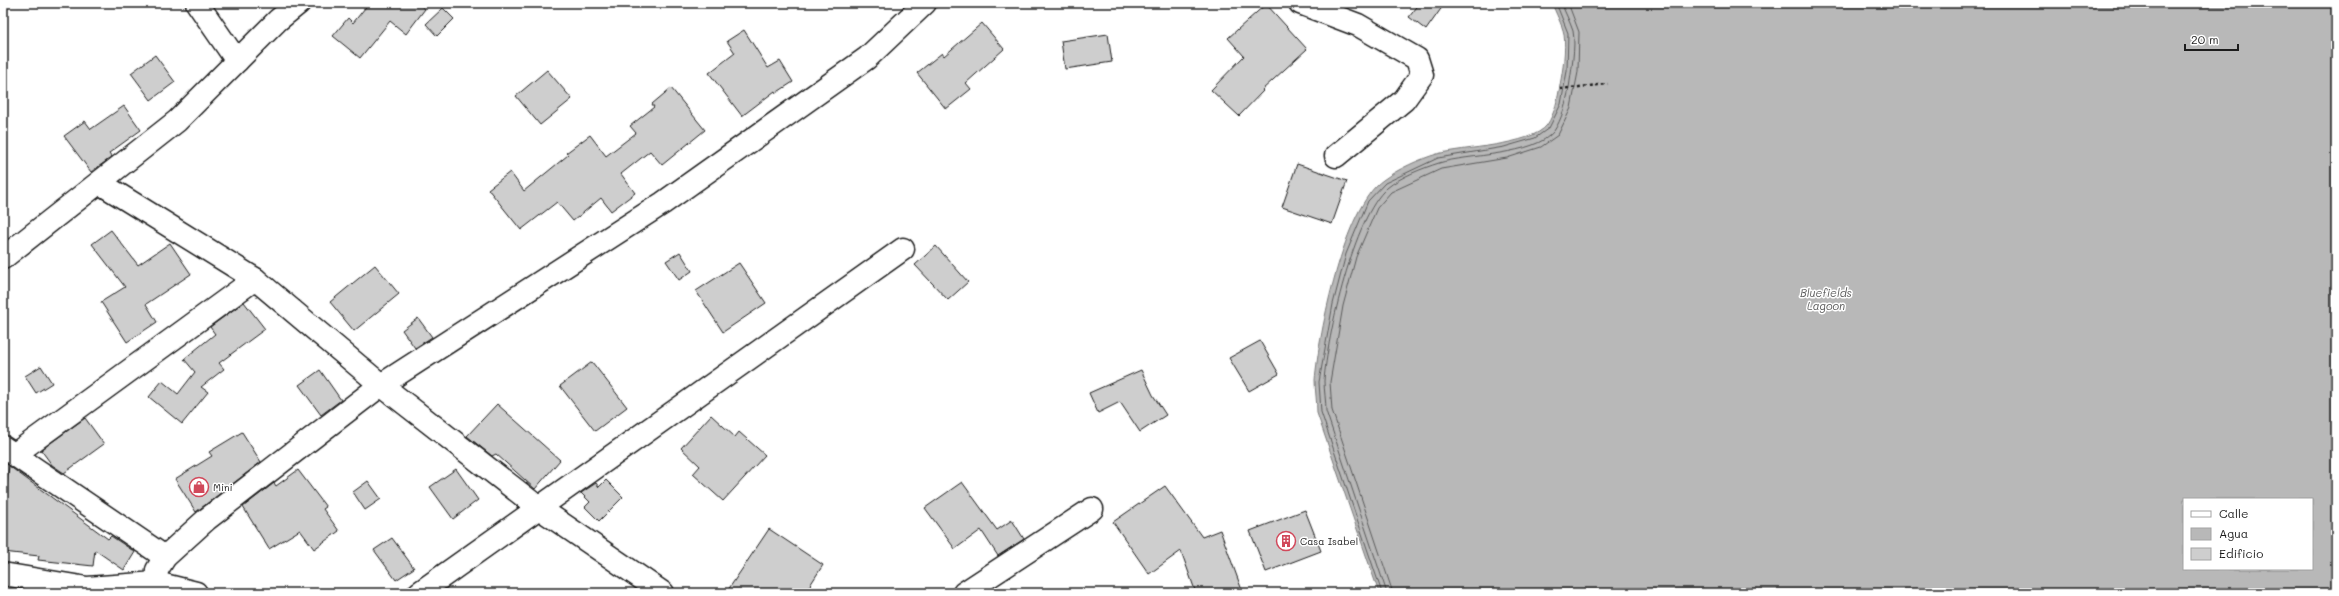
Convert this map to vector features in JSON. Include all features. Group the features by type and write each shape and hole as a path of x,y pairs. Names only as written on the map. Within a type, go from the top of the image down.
{"street":[{"path":"197,3 237,61"},
{"path":"3,258 177,121 278,20 300,3"},
{"path":"156,583 157,570 166,557 207,519 381,385 663,203 867,58 925,3"},
{"path":"1299,3 1358,25 1417,58 1422,75 1404,100 1336,156"},
{"path":"100,183 255,279 381,385 539,508 663,593"},
{"path":"419,593 903,249"},
{"path":"166,557 9,451 255,279"},
{"path":"964,593 1092,509"},
{"path":"3,574 87,590 156,583 196,593"}],"path":[{"path":"1560,89 1608,84"}],"water":[{"name":"Bluefields Lagoon","path":"1552,3 2336,3 2336,593 1379,593 1317,413 1315,380 1317,359 1328,303 1345,243 1356,216 1369,194 1383,180 1402,168 1437,154 1512,142 1539,132 1547,125 1552,116 1557,100 1562,73 1565,40 1562,26"}],"building":[{"path":"369,3 418,3 425,9 406,34 390,21 360,58 333,36 348,18 353,23"},
{"path":"1420,3 1445,3 1426,30 1409,17"},
{"path":"1266,4 1307,49 1262,90 1263,91 1239,116 1211,90 1244,56 1228,38"},
{"path":"443,8 454,19 437,36 426,24"},
{"path":"982,23 1004,49 966,83 971,89 946,109 917,73 942,53 944,56"},
{"path":"744,30 768,68 780,61 793,82 776,93 775,91 742,116 709,73 735,53 727,41"},
{"path":"1108,34 1112,62 1065,69 1061,41"},
{"path":"155,55 175,82 151,100 131,73"},
{"path":"547,70 572,99 540,125 516,96"},
{"path":"671,88 705,130 662,165 650,151 621,174 635,193 611,211 601,198 573,221 557,202 521,230 488,189 510,172 524,191 568,155 566,153 590,135 606,156 636,133 630,126 654,107 652,104"},
{"path":"124,106 141,130 109,153 112,157 91,172 64,136 85,121 91,129"},
{"path":"1297,164 1347,181 1332,224 1282,207"},
{"path":"111,230 138,265 170,243 191,274 146,304 157,322 127,342 101,302 125,287 92,244"},
{"path":"936,246 968,282 948,300 915,265"},
{"path":"680,252 692,271 679,280 666,261"},
{"path":"739,263 766,303 723,332 696,291"},
{"path":"375,265 399,294 354,331 330,302"},
{"path":"244,302 265,329 219,363 224,369 201,387 208,392 182,424 149,397 162,381 178,394 195,372 184,359 215,334 210,327"},
{"path":"418,318 432,337 415,348 402,330"},
{"path":"1260,341 1279,374 1249,391 1229,358"},
{"path":"592,362 627,407 595,431 560,386"},
{"path":"41,366 52,383 36,393 25,376"},
{"path":"320,370 341,400 321,415 299,385"},
{"path":"1141,370 1153,395 1166,415 1140,432 1120,402 1098,413 1089,393"},
{"path":"497,404 560,460 535,489 496,454 492,456 467,436"},
{"path":"711,415 735,437 739,432 765,455 723,501 693,474 700,466 681,448"},
{"path":"85,418 104,444 64,473 52,465 41,450"},
{"path":"242,432 261,462 196,512 175,479 212,456 209,452"},
{"path":"9,466 108,539 111,536 135,552 124,570 95,550 93,566 38,560 39,556 3,552 3,510"},
{"path":"456,469 478,500 453,519 430,487"},
{"path":"298,470 326,507 323,509 339,531 314,549 300,530 269,549 243,507 274,483 276,486"},
{"path":"606,480 623,497 599,521 585,507 590,502 581,493 596,483 599,487"},
{"path":"368,481 381,499 365,510 353,492"},
{"path":"962,482 997,530 1012,520 1024,539 998,556 981,530 955,549 925,508"},
{"path":"1165,486 1202,537 1220,530 1243,593 1196,593 1181,551 1149,574 1113,522"},
{"name":"Casa Isabel","path":"1305,510 1321,551 1266,572 1250,531"},
{"path":"769,529 823,565 805,593 726,593"},
{"path":"392,538 414,568 396,580 374,550"}],"place":[{"name":"Mini","path":"199,487"},
{"name":"Casa Isabel","path":"1286,541"}]}
